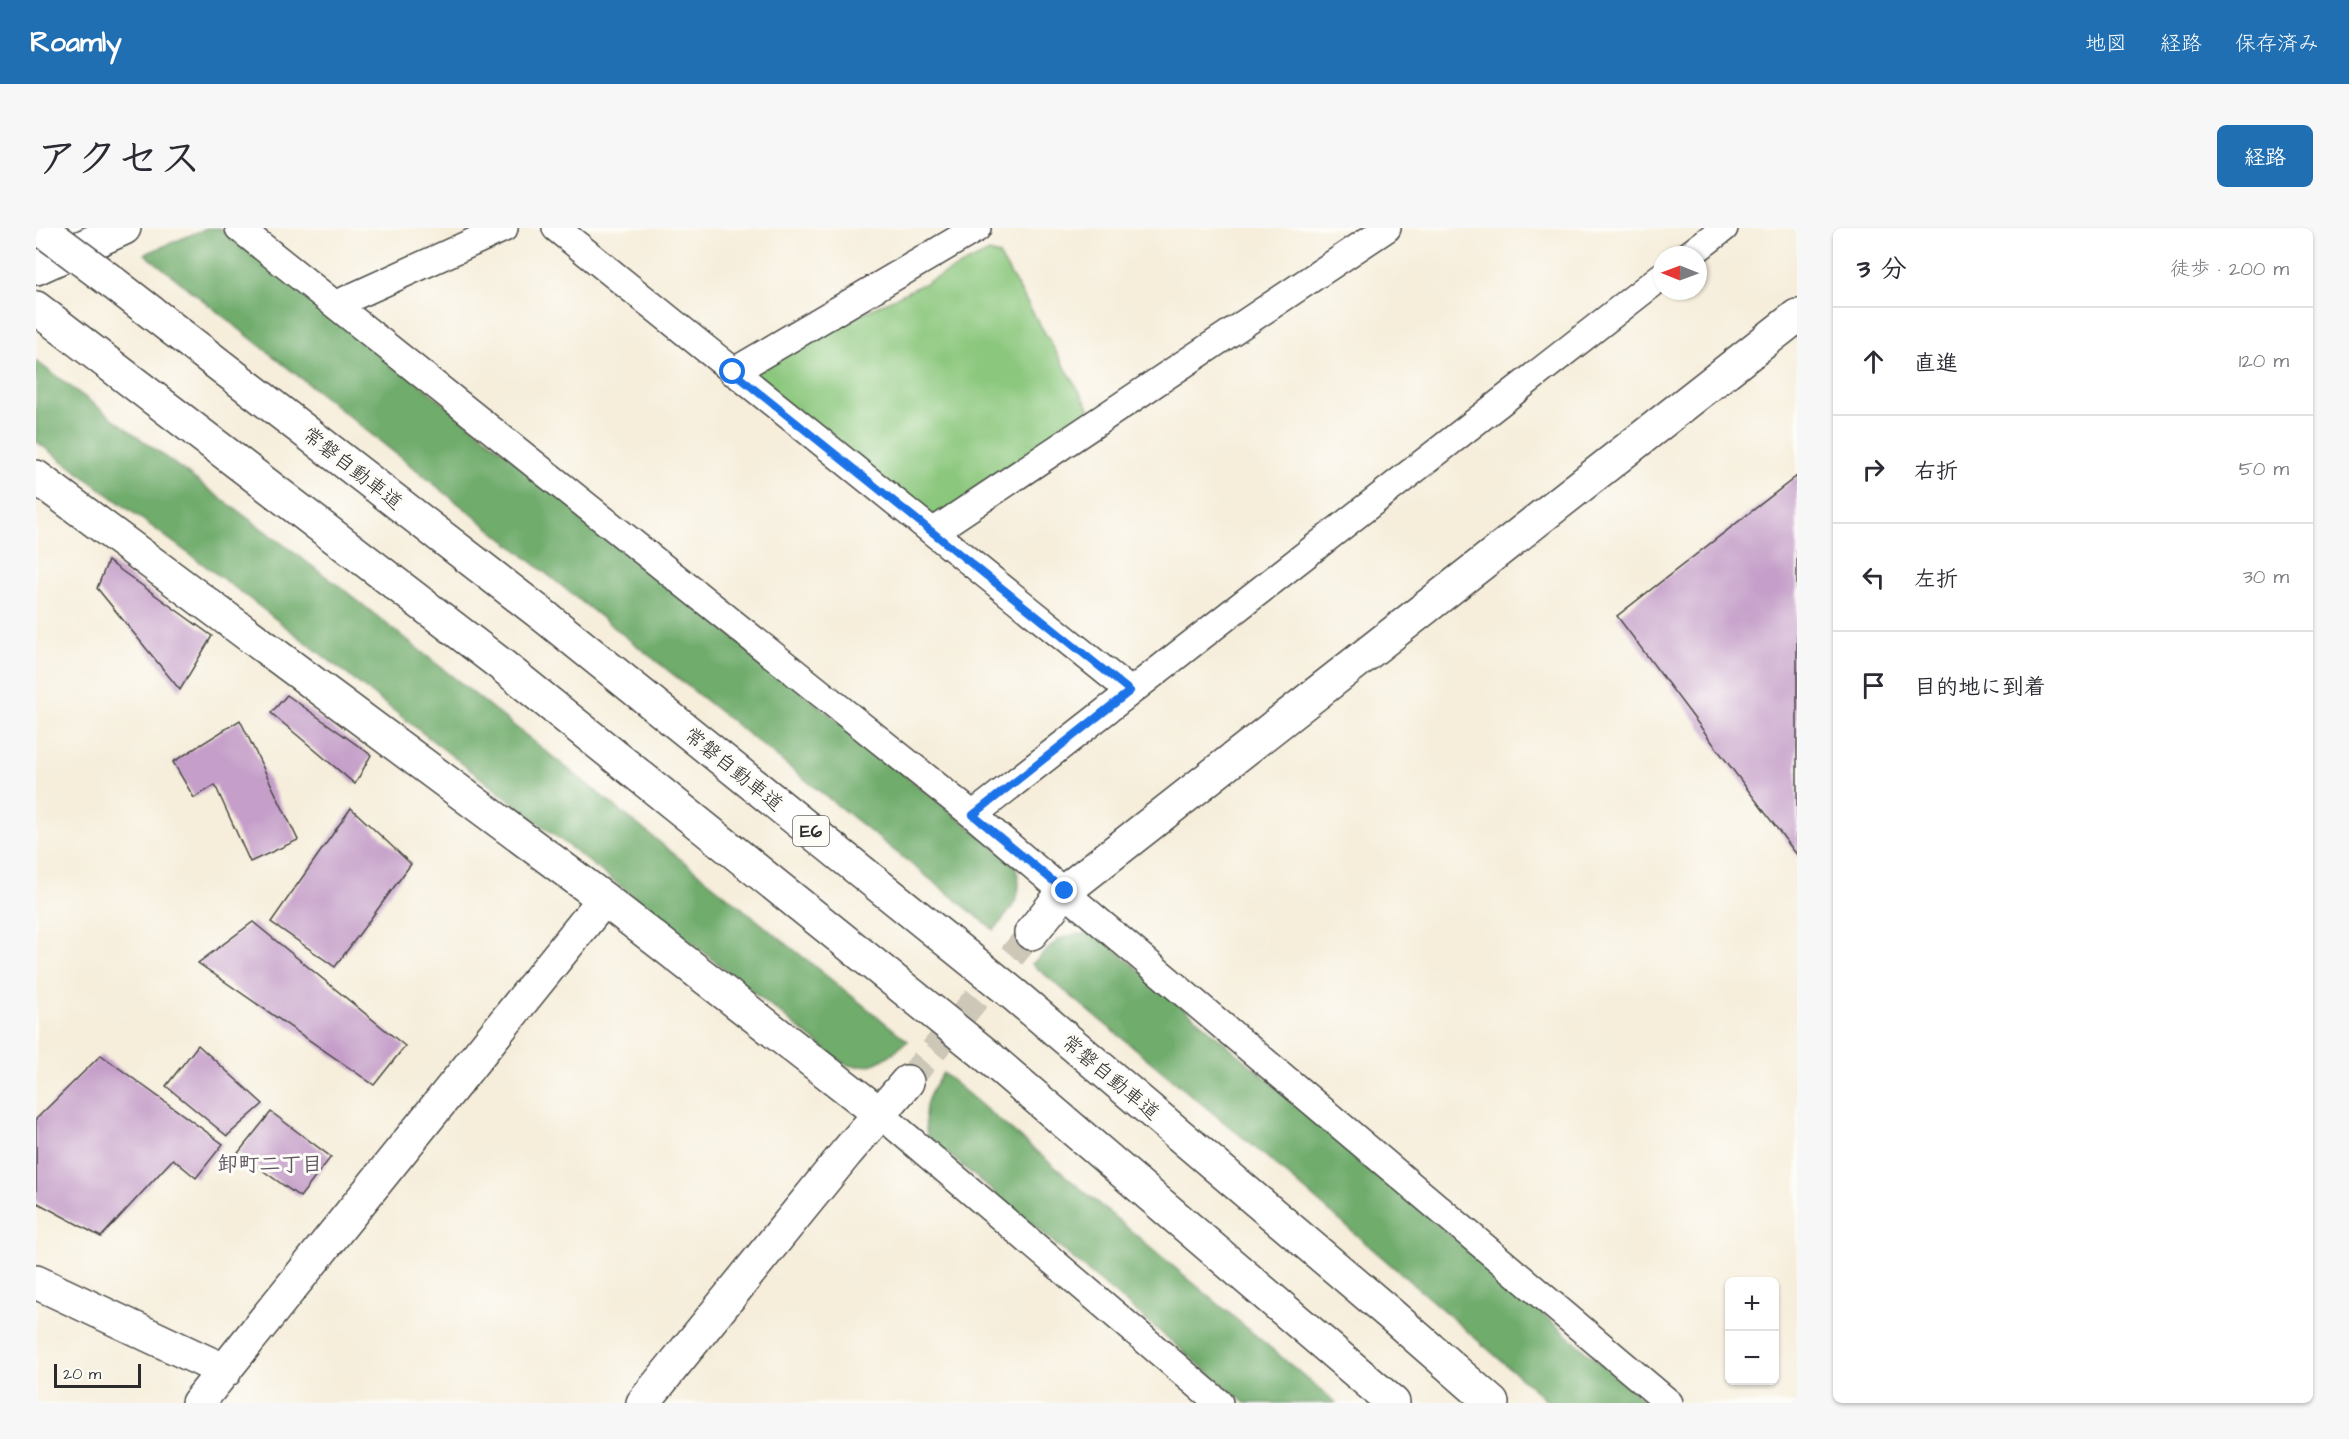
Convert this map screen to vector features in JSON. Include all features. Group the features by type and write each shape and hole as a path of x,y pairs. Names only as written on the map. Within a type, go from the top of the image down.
{"main road":[{"name":"常磐自動車道","path":"40,228 544,616 1017,997 1389,1312 1492,1403"},
{"path":"36,268 124,228"},
{"path":"39,310 499,663 984,1053 1393,1403"},
{"path":"1031,933 1065,891 1797,316"},
{"path":"36,477 604,899 879,1113"},
{"path":"198,1403 604,899"},
{"path":"643,1403 879,1113 907,1082"},
{"path":"36,1282 225,1371"}],"street":[{"path":"239,228 337,304 973,815 1669,1403"},
{"path":"337,304 504,228"},
{"path":"556,228 1130,691"},
{"path":"733,372 977,228"},
{"path":"933,532 1387,228"},
{"path":"1701,246 1724,228"},
{"path":"973,815 1653,283"},
{"path":"879,1113 1219,1403"}],"green space":[{"path":"207,228 219,228 400,368 1014,863 1019,883 1016,900 994,930 145,254"},
{"path":"989,252 999,255 1092,413 934,523 742,372"},
{"path":"36,361 343,589 908,1041 886,1058 871,1065 844,1064 615,882 242,593 36,441"},
{"path":"1074,934 1097,934 1647,1403 1550,1403 1270,1160 1032,964 1058,940"},
{"path":"943,1073 1336,1403 1245,1403 927,1136 925,1109"}],"building":[{"path":"1797,476 1797,855 1617,616"},
{"path":"108,561 212,636 180,690 97,588"},
{"path":"287,695 371,755 355,784 271,713"},
{"path":"240,720 298,840 250,862 215,785 194,798 173,762"},
{"path":"351,808 411,864 335,967 271,922"},
{"path":"253,922 405,1046 374,1085 198,963"},
{"path":"198,1045 263,1104 227,1136 166,1086"},
{"path":"101,1055 223,1144 196,1178 173,1159 101,1237 36,1202 36,1119"},
{"path":"271,1112 331,1157 300,1197 238,1153"}],"tunnel":[{"path":"907,1082 1031,933"}],"district":[{"name":"卸町二丁目","path":"270,1164"}],"route":[{"path":"733,372 1130,691 973,815 1065,891"}]}
